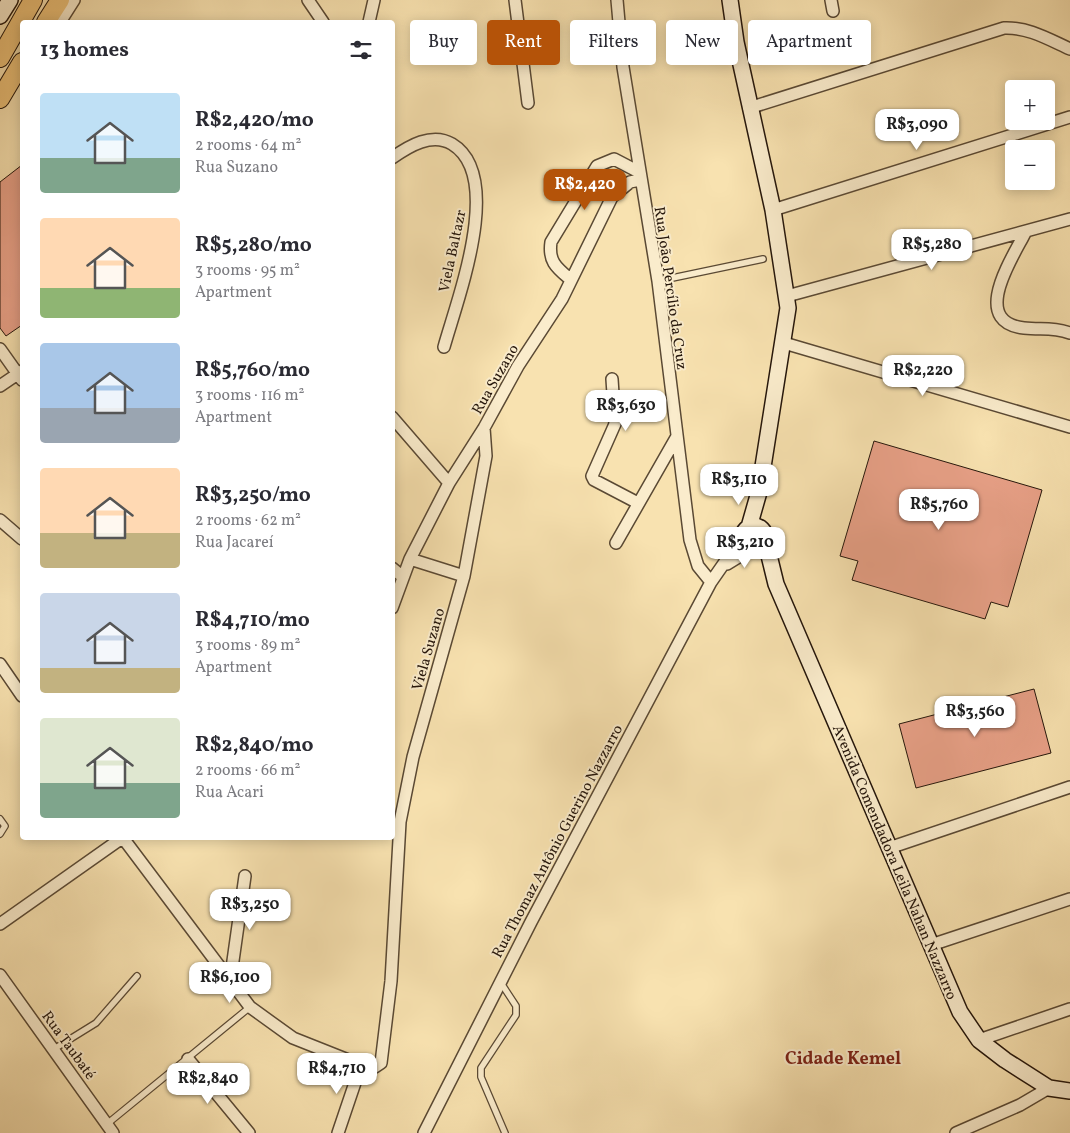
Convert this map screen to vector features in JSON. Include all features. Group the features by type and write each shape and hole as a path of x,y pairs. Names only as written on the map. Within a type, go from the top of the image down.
{"main road":[{"path":"0,16 10,0"},
{"path":"22,20 33,0"},
{"path":"47,20 60,0"},
{"name":"Avenida Comendadora Leila Nahan Nazzarro","path":"730,0 749,108 773,210 787,296 788,321 759,492 746,532"},
{"path":"0,58 20,23"},
{"path":"0,99 20,71"},
{"name":"Avenida Comendadora Leila Nahan Nazzarro","path":"759,492 759,542 956,1004 979,1040 1005,1060 1049,1088 1070,1091"},
{"path":"746,532 756,526 759,542"}],"street":[{"path":"61,20 74,0"},
{"path":"308,0 322,20"},
{"path":"369,20 374,0"},
{"path":"514,0 528,103"},
{"name":"Rua João Percílio da Cruz","path":"617,0 623,67 658,281 676,438 693,555 698,566 711,582"},
{"path":"749,108 1004,28 1030,31 1070,49"},
{"path":"773,210 1070,117"},
{"name":"Viela Baltazr","path":"395,156 410,146 427,140 449,142 460,149 470,162 476,185 478,208 473,240 444,347"},
{"path":"571,280 553,265 550,242 597,166 614,159 640,176"},
{"name":"Rua Suzano","path":"395,599 410,559 449,483 484,428 518,366 571,280 612,197 640,176"},
{"path":"787,296 1025,233 1070,219"},
{"path":"1025,233 999,284 997,306 1001,316 1011,324 1023,328 1054,328 1070,325"},
{"path":"1054,328 1070,333"},
{"path":"784,343 1070,426"},
{"path":"0,350 20,374"},
{"path":"0,386 20,376"},
{"path":"612,378 615,424 592,476 594,480 638,503"},
{"path":"395,420 449,483"},
{"name":"Viela Suzano","path":"361,1065 375,1066 381,1063 391,981 396,819 464,576 486,456 484,428"},
{"path":"616,543 676,438"},
{"path":"0,520 20,537"},
{"name":"Rua Thomaz Antônio Guerino Nazzarro","path":"424,1133 500,983 711,582 746,532"},
{"name":"Rua Thomaz Antônio Guerino Nazzarro","path":"724,566 759,542"},
{"path":"410,559 464,576"},
{"path":"395,571 402,577"},
{"path":"0,664 20,693"},
{"path":"889,848 1070,787"},
{"path":"0,924 119,840"},
{"path":"124,840 250,1007 293,1038 361,1065 338,1133"},
{"path":"230,982 245,876"},
{"path":"932,946 1070,899"},
{"name":"Rua Taubaté","path":"0,975 110,1128"},
{"path":"979,1040 1070,1009"},
{"path":"188,1059 249,1133"},
{"path":"956,1133 1020,1105 1049,1088"}],"lane":[{"path":"658,281 763,259"},
{"path":"0,819 5,826 0,834"},
{"path":"54,1049 96,1023 137,976"},
{"path":"500,983 516,1006 516,1015 481,1068 481,1077 505,1133"},
{"path":"110,1128 250,1007"}],"building":[{"path":"20,167 20,326 6,336 0,328 0,182"},
{"path":"874,441 1042,490 1008,607 991,602 985,619 852,580 858,561 840,556"},
{"path":"1034,689 1051,753 916,788 899,724"}],"district":[{"name":"Cidade Kemel","path":"843,1058"}]}
